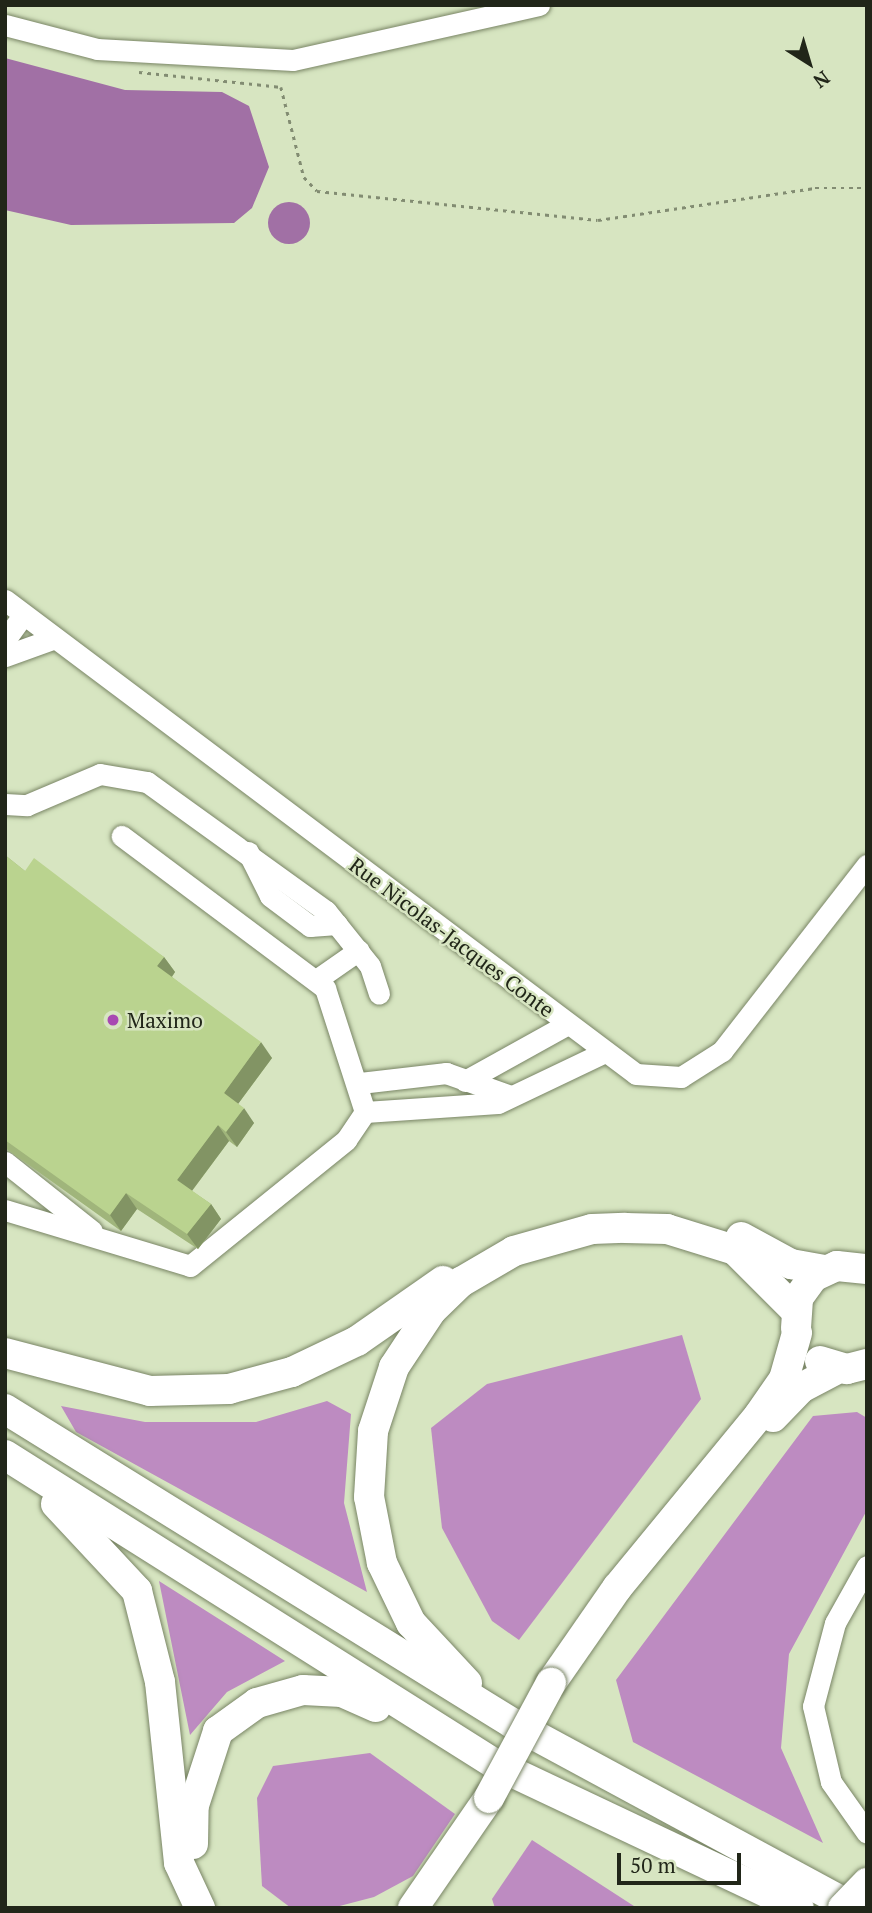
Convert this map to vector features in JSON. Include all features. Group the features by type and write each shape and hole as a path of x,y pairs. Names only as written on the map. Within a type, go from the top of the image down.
{"highway":[{"path":"5,1353 150,1391 229,1389 292,1372 357,1341 490,1251 536,1230 589,1218 631,1213 733,1232 791,1264 824,1270 867,1269"},
{"path":"512,1723 455,1673 411,1623 382,1563 376,1536 369,1497 373,1431 394,1367 431,1311 461,1282 514,1251 592,1229 667,1229 735,1250 796,1322 813,1356 857,1368"},
{"path":"441,1908 495,1803 617,1588 760,1415 784,1379 804,1287 824,1270"},
{"path":"559,1689 778,1411 801,1388 857,1368"},
{"path":"5,1409 512,1723 854,1908"},
{"path":"5,1455 495,1763"},
{"path":"5,1466 75,1518 137,1591 160,1682 179,1863 200,1908"},
{"path":"220,1908 202,1879 192,1839 194,1805 218,1731 257,1703 303,1690 342,1692 799,1908"},
{"path":"413,1908 495,1803"},
{"path":"843,1908 867,1883"}],"street":[{"path":"5,25 97,49 293,60 538,5"},
{"name":"Rue Nicolas-Jacques Conte","path":"5,600 636,1074 656,1079 704,1067 755,1011 867,865"},
{"path":"5,640 23,615"},
{"path":"5,656 55,638"},
{"path":"5,804 27,805 86,778 118,775 147,782 248,852 337,924 359,950 379,994"},
{"path":"5,1210 100,1236 190,1266 346,1140 365,1112 360,1083 316,981 122,836"},
{"path":"316,981 359,950"},
{"path":"465,1081 568,1024"},
{"path":"365,1112 513,1097 605,1052"},
{"path":"360,1083 446,1073 513,1097"},
{"path":"5,1163 100,1236"},
{"path":"867,1566 835,1623 813,1706 831,1782 867,1833"}],"path":[{"path":"125,69 281,87 303,177 317,191 598,220 815,188 867,188"}],"shaded area":[{"path":"5,58 125,90 222,92 249,106 269,167 252,208 234,223 71,225 5,210"},
{"path":"289,202 304,208 310,223 304,238 289,244 274,238 268,223 274,208"},
{"path":"682,1335 701,1399 519,1640 492,1621 442,1528 431,1428 487,1384"},
{"path":"327,1401 351,1414 344,1503 367,1592 76,1432 61,1406 145,1422 256,1422"},
{"path":"857,1412 867,1418 867,1510 789,1654 781,1748 823,1843 633,1742 616,1680 813,1416"},
{"path":"159,1581 285,1661 227,1692 190,1735"},
{"path":"370,1753 455,1814 413,1876 374,1897 332,1908 291,1908 262,1886 257,1798 273,1766"},
{"path":"532,1840 637,1908 495,1908 492,1899"}],"building":[{"name":"Maximo","path":"5,855 25,871 34,858 164,957 157,966 261,1042 224,1093 244,1108 226,1132 218,1125 177,1180 211,1204 187,1234 126,1193 110,1215 5,1140"}],"place":[{"name":"Maximo","path":"113,1020"}]}
